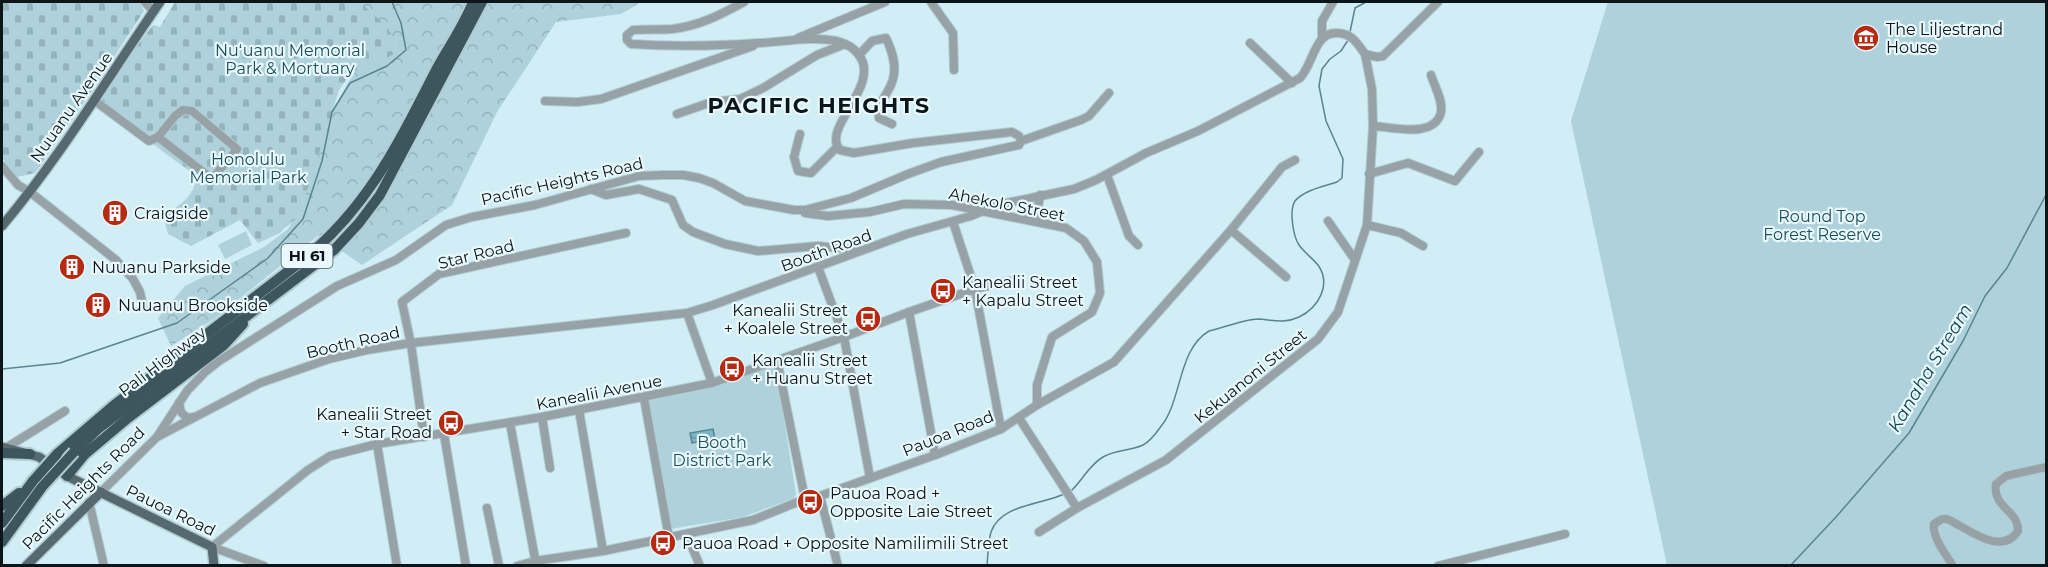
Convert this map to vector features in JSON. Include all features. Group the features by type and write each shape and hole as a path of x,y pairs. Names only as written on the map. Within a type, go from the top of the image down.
{"highway":[{"name":"Pali Highway","path":"2,523 69,449 113,406 303,260 326,241 348,217 377,179 473,2"},
{"name":"Pali Highway","path":"69,449 334,250 359,223 380,195 482,2"},
{"path":"67,476 84,455 128,418 224,345 258,306"},
{"path":"3,449 30,454"},
{"name":"Pali Highway","path":"2,542 38,484"},
{"path":"2,506 38,484"}],"main road":[{"name":"Nuuanu Avenue","path":"2,226 30,192 95,101 160,2"},
{"name":"Pauoa Road","path":"30,454 39,457 67,476 212,547"},
{"name":"Pacific Heights Road","path":"27,566 101,492"},
{"path":"212,547 214,566"}],"street":[{"path":"145,2 153,11"},
{"path":"744,2 697,25 670,29 633,30 629,33 627,40 633,44 708,45 822,40 845,44 859,55 864,65 865,75 836,134 837,147 811,173 798,171 794,157 800,134"},
{"path":"791,41 885,2"},
{"path":"931,2 952,33 954,70"},
{"name":"Booth Road","path":"157,436 242,391 286,373 368,350 411,343 687,313 907,234 954,222 997,205 1040,195 1054,195 1074,189 1198,131 1292,83 1305,74 1322,38 1322,21 1333,2"},
{"path":"1322,38 1329,34 1339,33 1351,36 1365,54 1377,57 1386,53 1438,2"},
{"path":"859,55 872,41 886,38 894,55 893,79 878,108 879,118 892,124"},
{"path":"545,101 578,102 601,99 757,43"},
{"path":"1250,43 1292,83"},
{"path":"677,114 712,102 740,99 763,88 817,55 845,44"},
{"name":"Kekuanoni Street","path":"1039,532 1077,508 1166,460 1318,339 1338,312 1367,225 1373,126 1372,89 1365,54"},
{"path":"1373,126 1421,130 1433,125 1441,112 1431,75"},
{"name":"Pacific Heights Road","path":"101,492 157,436 187,391 205,372 232,352 337,286 396,260 446,225 472,217 535,205 639,176 683,175 713,183 745,201 802,210 851,198 941,162 1012,148 1019,145 1021,141 1089,116 1109,93"},
{"path":"95,101 149,141 158,137 175,116 183,110 188,110 237,149 212,179 158,137"},
{"path":"837,147 844,152 854,153 913,143 1012,132 1017,134 1021,141"},
{"path":"1369,174 1408,163 1455,181 1479,152"},
{"name":"Pauoa Road","path":"517,566 687,535 753,520 805,499 820,496 935,455 1001,429 1037,405 1114,362 1231,231 1282,166 1295,160"},
{"path":"2,166 18,185 116,260 133,279 140,292 142,306"},
{"path":"1107,175 1129,236 1138,245"},
{"path":"591,189 606,195 639,189 672,200 683,225 693,232 725,244 758,251 818,246 862,250"},
{"path":"1036,221 1040,195"},
{"name":"Ahekolo Street","path":"802,210 807,214 828,216 870,212 904,204 952,205 1066,228 1084,241 1097,262 1100,293 1092,312 1052,338 1037,385 1037,405"},
{"path":"1328,221 1355,260"},
{"path":"954,222 975,289 1001,429"},
{"path":"1367,225 1401,232 1424,246"},
{"path":"1231,231 1286,277"},
{"name":"Star Road","path":"424,437 411,343 402,302 439,274 626,233"},
{"path":"818,267 844,338 870,478"},
{"name":"Kanealii Avenue","path":"212,547 320,461 340,453 377,444 510,423 644,398 712,383 844,338 975,289 1009,281"},
{"path":"909,312 935,455"},
{"path":"687,313 712,383"},
{"path":"777,360 805,499"},
{"path":"644,398 669,538"},
{"path":"179,403 180,412 187,418 197,416"},
{"path":"579,410 603,551"},
{"path":"3,449 65,411"},
{"path":"542,417 550,468"},
{"path":"1019,418 1077,508"},
{"path":"510,423 536,563"},
{"path":"444,434 466,566"},
{"path":"377,444 397,566"},
{"path":"1953,566 1936,538 1933,530 1934,524 1947,519 1983,539 2000,542 2012,538 2019,531 2019,526 1998,500 1995,491 1996,484 2006,476 2046,467"},
{"path":"820,496 838,566"},
{"path":"89,502 104,566"},
{"path":"487,508 499,566"},
{"path":"1438,566 1565,534"},
{"path":"687,535 700,566"},
{"name":"Pauoa Road","path":"212,547 264,566"}],"green space":[{"path":"2,2 140,2 144,11 35,173 17,177 2,158"},
{"path":"175,2 360,2 384,24 400,46 392,55 349,76 339,90 299,216 278,234 258,243 240,220 191,246 168,234 163,216 189,195 193,190 196,176 95,101 153,25 160,27"},
{"path":"353,2 641,2 621,14 556,22 497,112 452,205 362,265 319,235 214,319 171,346 158,318 185,286 264,247 288,229 296,216 325,123 360,62"},
{"name":"Round Top Forest Reserve","path":"1608,2 2046,2 2046,565 1667,565 1571,121"},
{"path":"246,231 252,245 225,259 218,245"},
{"name":"Booth District Park","path":"770,365 776,370 796,494 794,498 743,517 670,529 646,400 706,388"}],"water":[{"path":"713,429 715,439 692,443 690,433"}],"waterway":[{"path":"2,369 60,363 177,323 268,258 303,219 322,161 332,112 350,83 387,66 406,50 401,23 392,2"},
{"path":"1350,32 1355,8 1366,2"},
{"path":"1071,491 1103,457 1143,445 1154,436 1168,414 1191,350 1209,331 1253,319 1283,321 1294,319 1306,313 1317,302 1324,280 1318,265 1297,241 1292,223 1292,210 1299,197 1342,178 1343,159 1326,121 1319,86 1322,69 1341,51 1348,40"},
{"name":"Kanaha Stream","path":"1790,566 1909,433 1963,341 1985,296 2007,268 2046,195"},
{"path":"987,566 991,532 1003,516 1064,494"}],"place":[{"name":"The Liljestrand House","path":"1866,38"},
{"name":"Craigside","path":"115,213"},
{"name":"Nuuanu Parkside","path":"72,267"},
{"name":"Kanealii Street + Kapalu Street","path":"943,291"},
{"name":"Nuuanu Brookside","path":"98,305"},
{"name":"Kanealii Street + Koalele Street","path":"868,319"},
{"name":"Kanealii Street + Huanu Street","path":"732,369"},
{"name":"Kanealii Street + Star Road","path":"451,423"},
{"name":"Pauoa Road + Opposite Laie Street","path":"810,502"},
{"name":"Pauoa Road + Opposite Namilimili Street","path":"663,543"}],"district":[{"name":"PACIFIC HEIGHTS","path":"819,105"}],"park label":[{"name":"Nuʻuanu Memorial Park & Mortuary","path":"290,59"},
{"name":"Honolulu Memorial Park","path":"248,168"}]}
